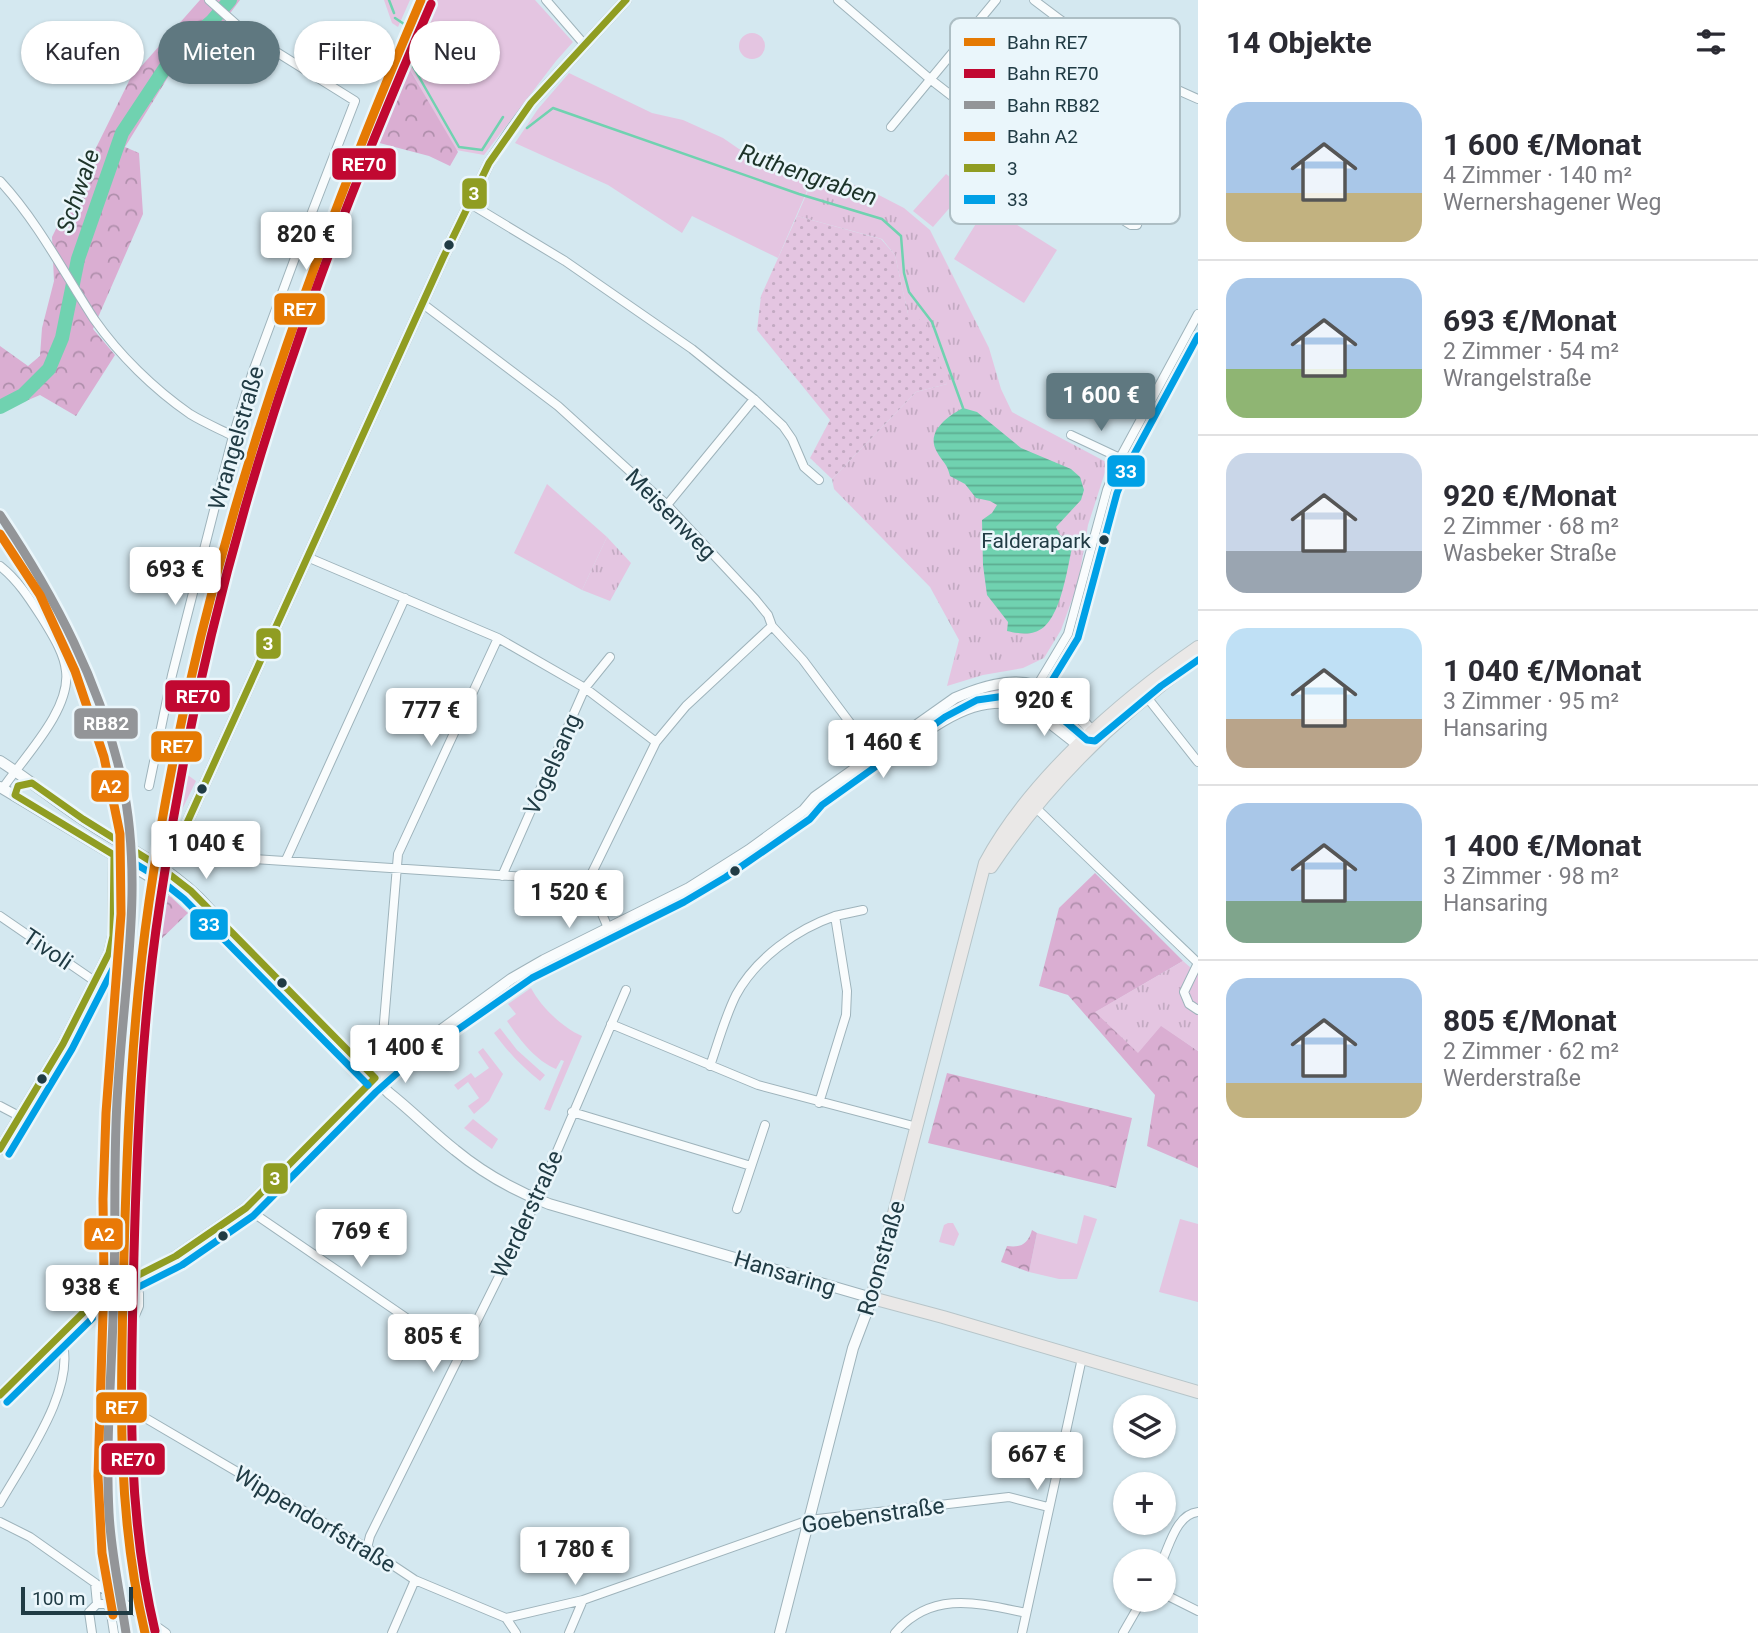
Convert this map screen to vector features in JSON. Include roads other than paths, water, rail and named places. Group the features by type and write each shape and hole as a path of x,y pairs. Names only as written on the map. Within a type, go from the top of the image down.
{"main road":[{"path":"1089,741 1198,647"},
{"path":"1144,694 1198,658"},
{"name":"Roonstraße","path":"981,882 1017,829 1089,741"},
{"name":"Roonstraße","path":"872,1298 985,863 1016,815 1089,741"},
{"name":"Hansaring","path":"872,1298 1198,1392"}],"street":[{"path":"546,0 584,44"},
{"path":"156,880 192,813 307,556 489,163 531,103 626,0"},
{"path":"838,0 950,95"},
{"path":"981,18 996,0"},
{"path":"1034,0 1059,18"},
{"name":"Wrangelstraße","path":"149,786 172,675 233,436 252,374 355,101 246,33 211,2"},
{"path":"891,127 950,55"},
{"path":"1180,90 1198,99"},
{"path":"0,181 68,275 96,321 125,356 191,415 233,436"},
{"path":"469,203 597,283 692,349 783,426 804,467 820,480"},
{"name":"Meisenweg","path":"423,304 558,406 667,506 755,599 768,615 772,626 803,660 877,758"},
{"path":"1025,706 1035,685 1068,634 1107,490 1120,458 1198,314"},
{"path":"667,506 754,399"},
{"path":"1071,435 1120,458"},
{"path":"307,556 498,638 586,688 656,742"},
{"path":"0,566 14,578 31,600 63,658 67,682 61,704 2,787"},
{"path":"286,860 405,598"},
{"path":"608,928 588,881 656,742 686,706 772,626"},
{"path":"376,1078 380,1071 398,854 498,638"},
{"name":"Vogelsang","path":"502,876 586,688 610,657"},
{"path":"0,1395 103,1293 176,1256 246,1208 398,1059 527,969 700,881 804,810 821,804 939,708 973,690 995,685 1035,685 1052,696 1089,741"},
{"path":"1144,694 1198,762"},
{"path":"877,758 972,707 993,703 1012,702 1025,706 1089,741"},
{"name":"Hansaring","path":"0,761 90,825 186,884 205,901 220,922 376,1078 472,1163 499,1180 537,1199 872,1298"},
{"path":"15,795 18,786 32,783"},
{"name":"Hansaring","path":"2,787 220,922"},
{"path":"1036,808 1198,963 1184,992 1189,1004 1198,1010"},
{"path":"0,1149 63,1044 108,953 113,936 114,855"},
{"path":"207,856 588,881"},
{"path":"710,1066 743,983 783,943 816,923 863,910"},
{"name":"Tivoli","path":"0,916 96,982"},
{"path":"819,1103 846,1015 847,991 835,916"},
{"name":"Werderstraße","path":"367,1548 370,1536 537,1199 626,990"},
{"path":"611,1024 768,1088 917,1127"},
{"path":"0,1106 19,1116"},
{"path":"572,1112 751,1166"},
{"path":"737,1209 765,1125"},
{"path":"246,1208 459,1354"},
{"path":"136,1278 139,1307 127,1334 130,1409 138,1563 150,1622"},
{"name":"Roonstraße","path":"780,1633 853,1348 872,1298"},
{"path":"0,1503 39,1434 60,1389 65,1346 60,1336"},
{"path":"1022,1633 1082,1358"},
{"name":"Wippendorfstraße","path":"130,1409 367,1548 415,1580 506,1618"},
{"name":"Goebenstraße","path":"506,1618 583,1600 809,1520 1009,1497 1048,1507"},
{"path":"1168,1549 1179,1524 1190,1513 1198,1512"},
{"path":"0,1522 30,1537 166,1633"},
{"path":"392,1633 415,1580"},
{"path":"95,1583 97,1604"},
{"path":"569,1633 583,1600"},
{"path":"1176,1600 1198,1611"},
{"path":"895,1633 906,1621 947,1603 980,1603 1026,1613"},
{"path":"92,1633 89,1612 97,1604 110,1607 114,1633"},
{"path":"1123,1633 1135,1612"},
{"path":"506,1618 516,1633"}],"waterway":[{"name":"Schwale","path":"0,407 23,395 49,369 62,338 78,259 122,133 175,53 212,21 230,0"},
{"name":"Ruthengraben","path":"389,0 394,13"},
{"name":"Ruthengraben","path":"395,18 416,32 417,40 411,63 459,147 482,150 503,117"},
{"name":"Ruthengraben","path":"527,128 553,108 799,194 882,219 901,236 904,273 909,292 932,322 963,408"}],"rail line":[{"name":"RE7","path":"145,1633 135,1586 124,1492 121,1398 129,1122 134,1034 149,902 169,784 193,668 222,554 255,442 332,220 421,0"},
{"name":"RE70","path":"155,1631 145,1584 134,1490 131,1396 141,1078 154,946 171,829 217,614 235,542 277,402 346,208 431,4"},
{"name":"RB82","path":"0,515 57,610 89,676 113,745 128,819 132,857 131,933 116,1110 115,1258 108,1455 110,1528 126,1633"},
{"name":"A2","path":"0,534 40,595 75,671 104,757 120,834 121,914 106,1113 103,1199 104,1279 98,1476 102,1553 113,1615"}],"place":[{"name":"Falderapark","path":"1104,540"}]}
